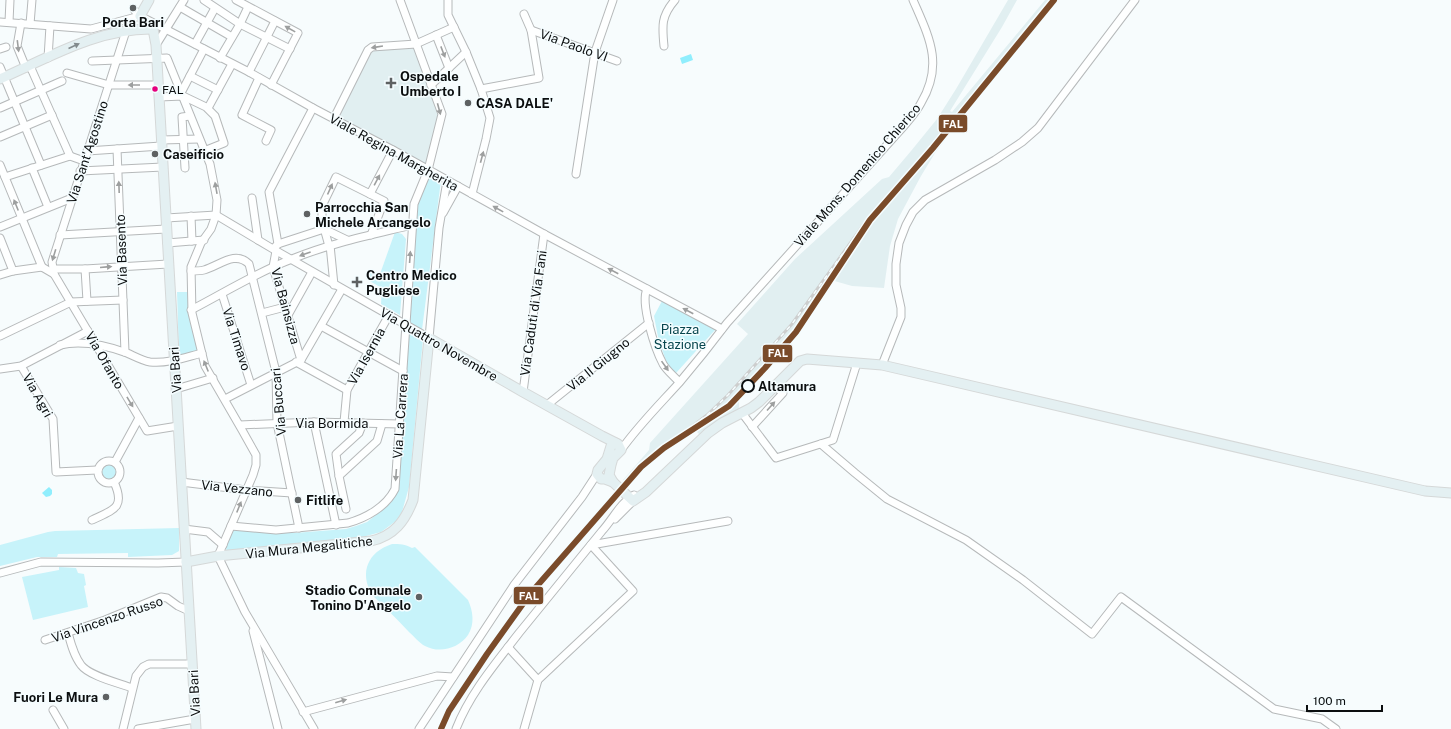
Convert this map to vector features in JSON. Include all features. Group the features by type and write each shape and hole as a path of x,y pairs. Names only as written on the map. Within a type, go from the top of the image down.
{"main road":[{"path":"149,0 138,14 153,29"},
{"path":"2,78 87,40 123,31 153,29"},
{"name":"Via Bari","path":"153,29 156,45 196,729"},
{"name":"Via Quattro Novembre","path":"429,338 602,436 616,448"},
{"name":"Via Mura Megalitiche","path":"186,562 218,556 372,542 388,535 398,527 405,517 413,500 429,338"},
{"path":"616,448 611,465 605,475 631,496 646,492 708,433 722,423 759,402 800,361 807,359 882,365 1425,491 1451,493"}],"street":[{"path":"9,22 10,0"},
{"path":"30,24 32,0"},
{"path":"156,45 184,0"},
{"path":"204,0 214,4 240,24 290,49"},
{"path":"236,0 298,33 271,85"},
{"name":"Via La Carrera","path":"231,526 276,530 336,525 358,520 369,515 382,505 393,493 395,487 414,204 428,170 442,114 400,0"},
{"path":"448,0 448,12 481,89 490,121 472,194"},
{"path":"448,12 454,0"},
{"path":"576,174 595,52 613,0"},
{"path":"664,46 662,27 664,15 675,0"},
{"name":"Viale Mons. Domenico Chierico","path":"616,448 630,436 679,382 718,336 722,329 904,126 921,105 931,79 933,53 929,37 913,0"},
{"path":"882,365 901,317 901,308 896,285 896,264 899,243 913,212 925,200 995,160 1022,142 1036,130 1135,0"},
{"path":"194,44 206,23 214,4"},
{"path":"180,7 232,37"},
{"path":"220,58 248,7"},
{"path":"0,22 91,29 138,14"},
{"path":"123,31 126,25 136,20 138,14"},
{"name":"Viale Regina Margherita","path":"138,14 334,118 647,289"},
{"path":"481,89 539,78 531,30 524,14"},
{"path":"248,72 275,21"},
{"path":"20,23 17,46 41,90 70,156"},
{"path":"48,58 50,26"},
{"path":"334,118 368,50 372,47 416,44 454,27"},
{"name":"Via Paolo VI","path":"531,30 617,61"},
{"name":"Via Sant'Agostino","path":"54,272 52,262 80,171 109,85 123,31"},
{"path":"436,35 449,68"},
{"path":"182,94 204,49"},
{"path":"431,85 466,52"},
{"path":"92,61 167,58 210,164 216,188 216,215 211,229 195,256 191,271 191,310 206,366 256,455 253,475 218,556 252,623 314,729"},
{"path":"208,108 232,64"},
{"path":"0,67 2,78 15,102 41,166"},
{"path":"67,73 109,85 158,85"},
{"path":"190,76 218,90"},
{"path":"259,78 242,115 271,130 266,141"},
{"path":"0,108 62,81"},
{"path":"159,97 182,94 208,108 215,116 224,144 204,151"},
{"path":"313,108 269,192 276,248 324,229 347,240"},
{"path":"0,137 52,115"},
{"path":"185,168 182,117 190,116"},
{"path":"87,151 118,149 199,139"},
{"name":"Via Basento","path":"118,149 125,352"},
{"path":"370,194 393,150"},
{"path":"4,176 70,156 84,160"},
{"path":"0,166 42,267 13,271 0,275"},
{"path":"80,171 163,167"},
{"path":"32,168 48,207"},
{"path":"334,285 330,245 322,221 322,206 336,177 384,201 371,235"},
{"name":"Via Mura Megalitiche","path":"429,338 440,219 447,180"},
{"path":"0,187 8,184"},
{"path":"440,219 458,186"},
{"path":"0,227 72,198"},
{"path":"252,198 258,240"},
{"path":"166,218 216,215"},
{"name":"Via Quattro Novembre","path":"216,215 258,240 276,248 290,259 334,285 429,338"},
{"path":"191,216 192,241"},
{"path":"191,310 290,259 347,240 412,225"},
{"path":"60,235 166,228"},
{"name":"Via Caduti di Via Fani","path":"523,392 544,234"},
{"path":"0,238 13,271"},
{"path":"167,243 204,240"},
{"name":"Via Bainsizza","path":"276,248 273,267 288,315 299,361"},
{"name":"Via Buccari","path":"191,271 200,271 228,260 239,259 249,264 276,372 277,423 299,528"},
{"path":"54,272 122,266 168,264"},
{"name":"Via Ofanto","path":"42,267 54,272 148,431 178,426"},
{"path":"85,269 87,301"},
{"path":"288,315 312,272"},
{"path":"225,399 251,384 299,361 322,326 342,289"},
{"path":"679,382 662,363 655,346 644,296 647,289 722,329"},
{"name":"Via Timavo","path":"222,294 251,384"},
{"path":"0,336 71,302 123,300"},
{"path":"262,313 285,307"},
{"name":"Via Isernia","path":"344,422 347,390 389,315"},
{"name":"Via II Giugno","path":"546,405 649,323"},
{"path":"322,326 403,371"},
{"path":"0,369 21,366 88,331"},
{"path":"60,345 73,342 96,345 125,352 150,362 174,360 202,353"},
{"path":"299,361 347,390"},
{"path":"742,413 776,458 833,440 857,363"},
{"name":"Via Agri","path":"21,366 52,419 56,472 97,470"},
{"path":"176,389 213,378"},
{"path":"752,427 783,393 775,386"},
{"path":"115,462 139,418"},
{"path":"314,422 336,525"},
{"name":"Via Bormida","path":"240,425 314,422 400,424"},
{"path":"346,508 336,454 359,433 363,423"},
{"path":"339,476 374,444 382,424"},
{"path":"821,444 887,499 966,540 1023,580 1092,634 1121,597 1274,709 1322,719 1336,729"},
{"path":"110,460 115,462 120,473 119,476 114,482 107,483 101,480 97,470 100,464 110,460"},
{"path":"419,729 514,585 582,497 605,475"},
{"path":"92,520 114,510 118,504 120,495 114,482"},
{"name":"Via Vezzano","path":"181,482 246,490 292,493"},
{"path":"456,729 462,712 490,670 590,545 607,526 617,511 631,496"},
{"path":"590,545 728,521"},
{"path":"184,529 208,532 223,545"},
{"path":"524,729 538,680 632,591 590,545"},
{"name":"Via Mura Megalitiche","path":"0,573 41,562 186,562"},
{"name":"Via Vincenzo Russo","path":"45,640 117,616 161,597 167,598 178,606 189,611"},
{"path":"252,623 278,729"},
{"path":"68,633 75,655 82,667 91,673 132,688"},
{"path":"508,647 538,680"},
{"path":"122,729 132,688 139,670 146,665 192,664"},
{"path":"303,712 437,676 453,677"},
{"path":"53,710 64,729"},
{"path":"138,729 195,719"}],"shaded area":[{"path":"1008,0 1017,0 950,111 952,112 1045,0 1057,0 972,105 935,153 921,176 898,219 890,246 884,288 852,286 831,280 792,339 757,382 739,400 739,408 700,435 696,431 660,454 645,466 627,486 623,480 649,450 650,443 748,334 737,324 795,259 882,179 889,177 937,119"},
{"name":"Ospedale Umberto I","path":"415,45 439,114 426,167 338,117 369,52 373,49"}],"green space":[{"path":"429,175 441,180 422,330 410,322 417,205"},
{"path":"395,232 402,234 406,239 400,315 381,304 382,288 366,279 370,269 380,274"},
{"path":"177,292 188,292 198,351 179,356"},
{"name":"Piazza Stazione","path":"662,301 715,330 676,373 667,364 658,337 654,316"},
{"path":"408,331 423,339 409,487 402,512 396,521 381,532 359,538 228,552 226,549 233,529 269,533 294,533 346,529 367,522 385,508 397,493 399,479"},
{"path":"106,465 112,465 116,469 116,475 112,479 106,479 102,475 102,469"},
{"path":"179,528 179,551 172,555 128,557 128,553 58,554 57,557 37,557 0,566 0,545 48,532"},
{"path":"392,544 402,544 412,548 415,547 468,600 472,613 472,626 468,635 460,643 443,649 425,646 372,595 366,578 368,564 377,552"},
{"path":"59,567 76,568 78,573 84,574 86,585 84,586 88,607 33,620 22,577 59,570"}],"water":[{"path":"691,54 693,60 682,64 680,58"},
{"path":"49,487 52,490 52,494 46,497 42,493"}],"railway":[{"path":"664,448 707,415 728,395 792,324 864,224 897,185"}],"transit line":[{"name":"FAL","path":"441,729 449,711 487,654 530,594 641,467 664,448 729,406 765,368 796,332 870,220 933,148 1054,0"}],"place":[{"name":"Porta Bari","path":"133,8"},
{"name":"Ospedale Umberto I","path":"391,83"},
{"name":"FAL","path":"155,89"},
{"name":"CASA DALE'","path":"468,103"},
{"name":"Caseificio","path":"155,154"},
{"name":"Parrocchia San Michele Arcangelo","path":"307,214"},
{"name":"Centro Medico Pugliese","path":"357,282"},
{"name":"Altamura","path":"748,386"},
{"name":"Fitlife","path":"298,500"},
{"name":"Stadio Comunale Tonino D'Angelo","path":"419,597"},
{"name":"Fuori Le Mura","path":"106,697"}]}
